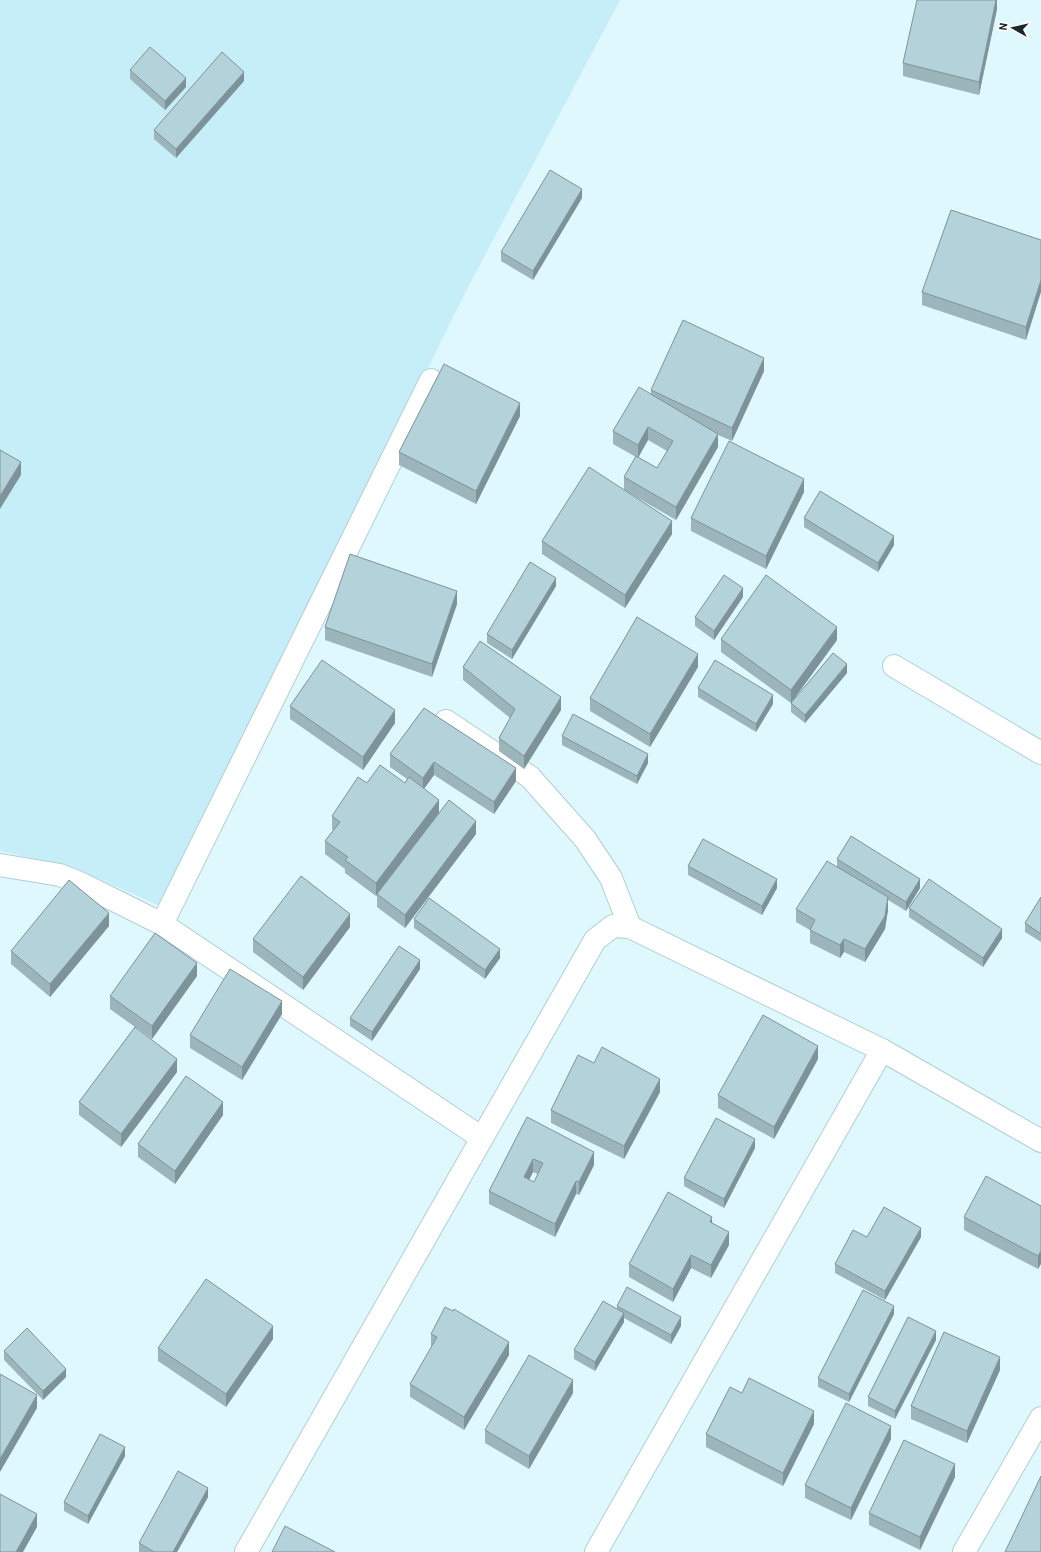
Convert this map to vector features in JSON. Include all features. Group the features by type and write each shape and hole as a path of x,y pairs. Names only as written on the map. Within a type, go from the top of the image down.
{"street":[{"path":"162,924 431,380"},
{"path":"894,666 1041,753"},
{"path":"446,721 530,777 584,839 611,878 630,927"},
{"path":"0,864 60,875 84,885 162,924 482,1138"},
{"path":"246,1552 595,940 613,926 630,927 882,1050 1041,1141"},
{"path":"596,1552 882,1050"},
{"path":"964,1552 1041,1418"}],"shaded area":[{"path":"0,0 620,0 465,293 162,907 75,868 0,851"}],"building":[{"path":"917,0 996,0 979,82 903,63"},
{"path":"150,47 186,78 165,101 130,70"},
{"path":"222,52 244,72 176,149 154,130"},
{"path":"550,170 582,189 533,271 501,252"},
{"path":"951,210 1041,240 1041,280 1026,327 922,292"},
{"path":"683,320 764,358 732,428 651,390"},
{"path":"444,364 520,403 476,491 399,452"},
{"path":"639,387 718,434 676,507 624,477 636,456 657,468 673,441 648,427 638,445 613,431"},
{"path":"729,441 804,479 766,556 691,518"},
{"path":"0,450 21,462 0,496"},
{"path":"589,467 672,521 625,595 542,541"},
{"path":"820,491 894,536 878,563 804,518"},
{"path":"350,554 457,591 432,664 325,627"},
{"path":"530,562 556,578 512,650 487,634"},
{"path":"724,575 743,588 714,631 695,617"},
{"path":"766,575 837,627 791,690 721,639"},
{"path":"637,617 698,654 650,734 590,698"},
{"path":"480,641 561,697 524,756 499,738 515,709 463,667"},
{"path":"833,653 847,664 805,715 791,703"},
{"path":"322,660 395,710 363,757 290,706"},
{"path":"715,660 773,695 756,724 698,688"},
{"path":"424,708 516,768 494,802 434,762 423,778 390,754"},
{"path":"573,714 648,754 637,776 562,736"},
{"path":"380,765 405,783 409,777 439,800 376,883 345,860 348,857 325,841 340,822 332,816 358,777 367,783"},
{"path":"449,800 476,821 405,915 377,894"},
{"path":"851,836 920,879 906,902 837,859"},
{"path":"703,839 777,879 762,906 688,866"},
{"path":"827,861 888,897 885,916 865,949 844,939 840,945 810,930 815,920 796,909"},
{"path":"301,876 350,914 303,977 253,939"},
{"path":"929,879 1002,929 983,958 909,908"},
{"path":"69,880 109,913 50,984 11,951"},
{"path":"1041,897 1041,934 1025,923"},
{"path":"429,898 500,949 485,970 414,919"},
{"path":"155,933 197,963 152,1026 110,996"},
{"path":"399,946 420,960 372,1032 350,1018"},
{"path":"230,969 282,1001 242,1067 190,1035"},
{"path":"763,1015 818,1046 774,1127 718,1095"},
{"path":"135,1027 177,1059 121,1134 79,1102"},
{"path":"602,1047 660,1079 624,1146 551,1110 578,1055 594,1063"},
{"path":"186,1076 223,1102 175,1171 138,1144"},
{"path":"527,1117 594,1152 579,1182 576,1181 555,1224 489,1191","holes":["533,1159 543,1163 534,1182 524,1177"]},
{"path":"716,1118 755,1139 724,1199 684,1178"},
{"path":"986,1176 1041,1206 1041,1251 1038,1256 964,1217"},
{"path":"668,1192 712,1217 710,1222 729,1232 711,1265 691,1255 673,1289 629,1264"},
{"path":"884,1207 921,1228 885,1291 835,1264 853,1230 867,1237"},
{"path":"206,1279 273,1326 226,1394 158,1348"},
{"path":"627,1287 681,1317 671,1335 617,1306"},
{"path":"863,1290 894,1306 849,1394 818,1378"},
{"path":"603,1301 624,1313 595,1362 574,1350"},
{"path":"445,1307 453,1311 454,1309 509,1342 464,1417 410,1384 437,1337 431,1334"},
{"path":"908,1317 936,1331 895,1411 868,1397"},
{"path":"27,1328 66,1369 43,1391 4,1351"},
{"path":"944,1332 1000,1357 967,1431 911,1406"},
{"path":"529,1355 573,1380 529,1456 485,1430"},
{"path":"0,1374 37,1395 0,1459"},
{"path":"749,1378 814,1411 783,1473 706,1434 730,1387 742,1393"},
{"path":"846,1403 891,1426 851,1508 805,1485"},
{"path":"100,1434 125,1447 88,1516 64,1502"},
{"path":"904,1440 955,1464 920,1537 869,1513"},
{"path":"178,1471 208,1488 173,1552 154,1552 139,1543"},
{"path":"1041,1476 1041,1552 1005,1552"},
{"path":"0,1494 37,1514 16,1552 0,1552"},
{"path":"285,1526 335,1552 272,1552"}]}
